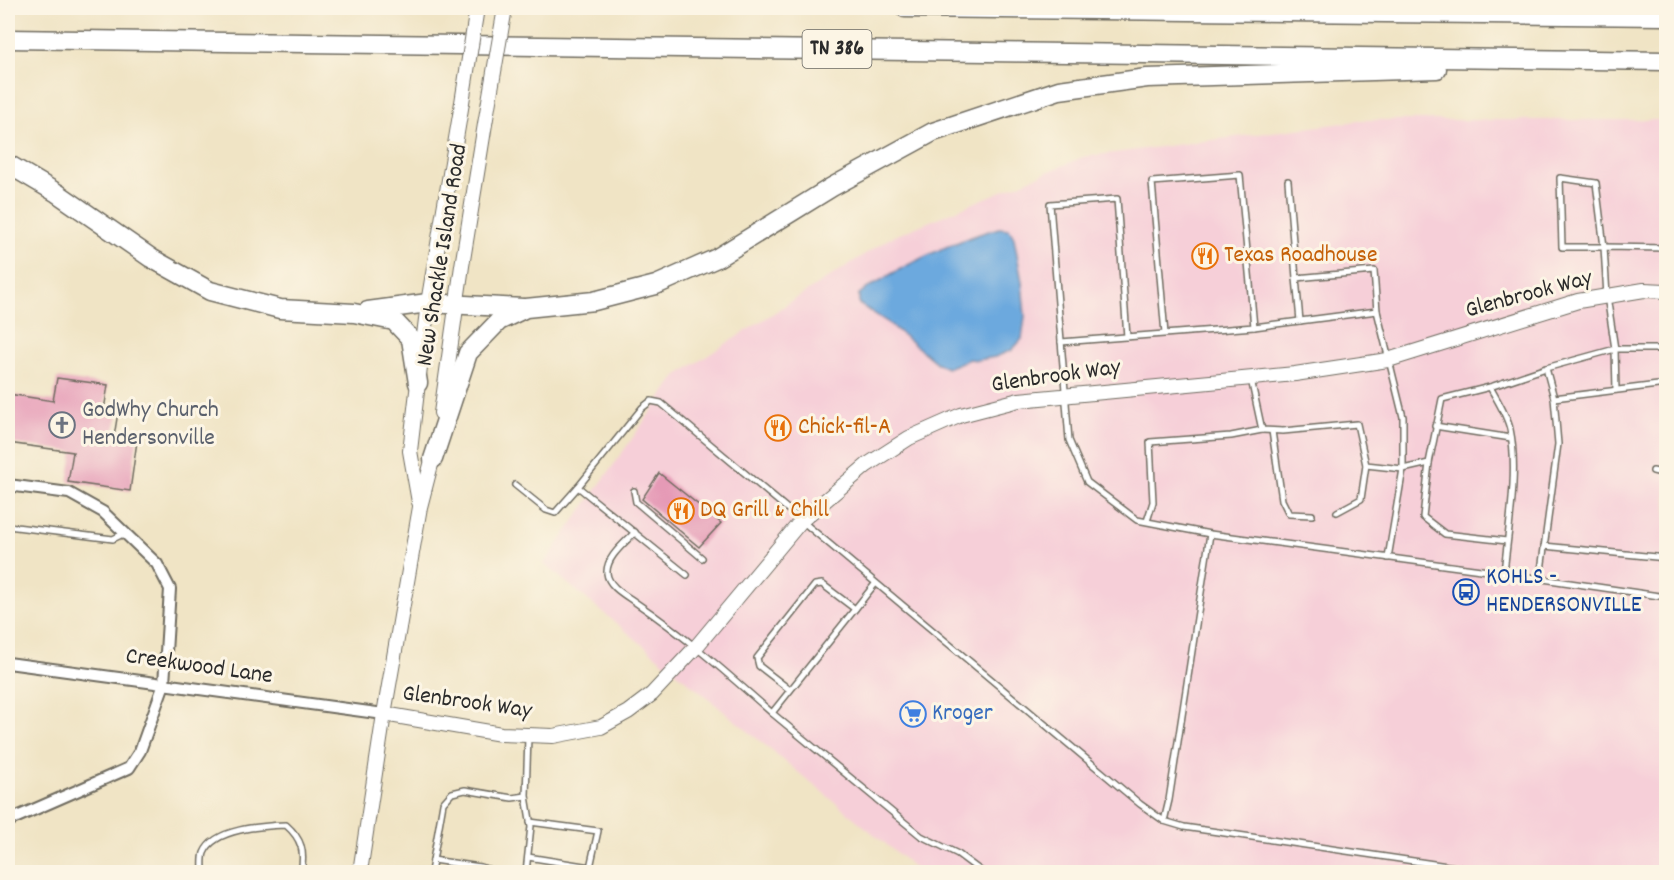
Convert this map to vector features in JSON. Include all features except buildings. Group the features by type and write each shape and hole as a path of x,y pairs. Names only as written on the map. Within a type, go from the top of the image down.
{"highway":[{"path":"905,8 1666,16"},
{"path":"1497,8 1571,16"},
{"name":"TN 386","path":"8,39 1666,61"},
{"path":"354,313 428,303 526,308 594,301 656,285 717,258 832,187 933,132 1059,90 1158,77 1666,61"},
{"path":"8,164 57,193 151,258 210,291 280,309 354,313 394,321 411,339 418,382"},
{"path":"433,459 468,353 499,321 526,308"}],"street":[{"name":"New Shackle Island Road","path":"420,507 410,451 428,303 477,8"},
{"name":"New Shackle Island Road","path":"360,873 384,714 420,507 433,459 505,8"},
{"name":"Glenbrook Way","path":"384,714 501,734 553,736 601,727 628,712 652,694 696,646 801,521 867,465 909,438 961,416 1019,400 1295,374 1388,360 1578,301 1644,290 1666,291"},
{"path":"8,485 69,494 103,512 157,564 170,589 164,684 140,751 129,768 8,821"},
{"name":"Creekwood Lane","path":"8,663 384,714"}],"lane":[{"path":"1165,334 1152,182 1240,176 1254,327"},
{"path":"1616,390 1615,349 1607,296 1604,247 1596,183 1560,178 1562,247 1604,247 1666,248"},
{"path":"1288,181 1300,321"},
{"path":"1127,337 1117,199 1050,204 1069,440 1087,482 1137,520 1210,534 1666,597"},
{"path":"1296,278 1374,270 1377,310 1403,417 1403,469 1388,558"},
{"path":"1060,342 1254,327 1377,310"},
{"path":"1507,541 1445,534 1423,517 1435,426 1442,399 1615,349 1666,349"},
{"path":"1540,578 1558,444 1554,398 1546,368"},
{"path":"1250,378 1262,430"},
{"path":"1554,398 1666,384"},
{"path":"1490,387 1510,428 1514,471 1504,573"},
{"path":"515,485 546,510 555,513 642,408 651,401 661,404 1140,804 1164,821 1184,828 1488,873"},
{"path":"1147,522 1153,502 1150,442 1231,436 1262,430 1357,424 1366,465 1361,499 1337,513"},
{"path":"1435,426 1511,438"},
{"path":"1272,431 1282,500 1289,514 1312,515"},
{"path":"1366,465 1403,469 1429,464"},
{"path":"1653,471 1666,474"},
{"path":"578,487 687,575"},
{"path":"634,491 636,502 702,558"},
{"path":"8,526 113,539 125,534"},
{"path":"635,532 608,562 607,575 623,593 696,646 772,713 921,836 958,854 982,873"},
{"path":"1164,821 1210,534"},
{"path":"1544,546 1666,558"},
{"path":"790,690 759,666 757,658 815,585 822,584 855,609"},
{"path":"772,713 875,584"},
{"path":"526,873 530,822 525,796 528,735"},
{"path":"431,873 443,803 452,794 465,790 512,798 525,796"},
{"path":"528,857 590,870 598,831 530,822"},
{"path":"202,873 204,853 218,838 247,828 286,825 302,844 301,873"},
{"path":"433,860 480,867 498,873"}],"shaded area":[{"path":"1366,120 1666,120 1666,872 920,872 544,564 676,376 890,238 1083,157"}],"water":[{"path":"999,228 1009,229 1014,238 1022,282 1025,316 1022,339 1012,350 995,357 969,359 947,368 937,363 886,321 859,304 859,294 891,274 945,247"}],"place":[{"name":"Texas Roadhouse","path":"1205,256"},
{"name":"GodWhy Church Hendersonville","path":"62,425"},
{"name":"Chick-fil-A","path":"778,428"},
{"name":"DQ Grill & Chill","path":"681,511"},
{"name":"KOHLS - HENDERSONVILLE","path":"1466,592"},
{"name":"Kroger","path":"913,714"}]}
